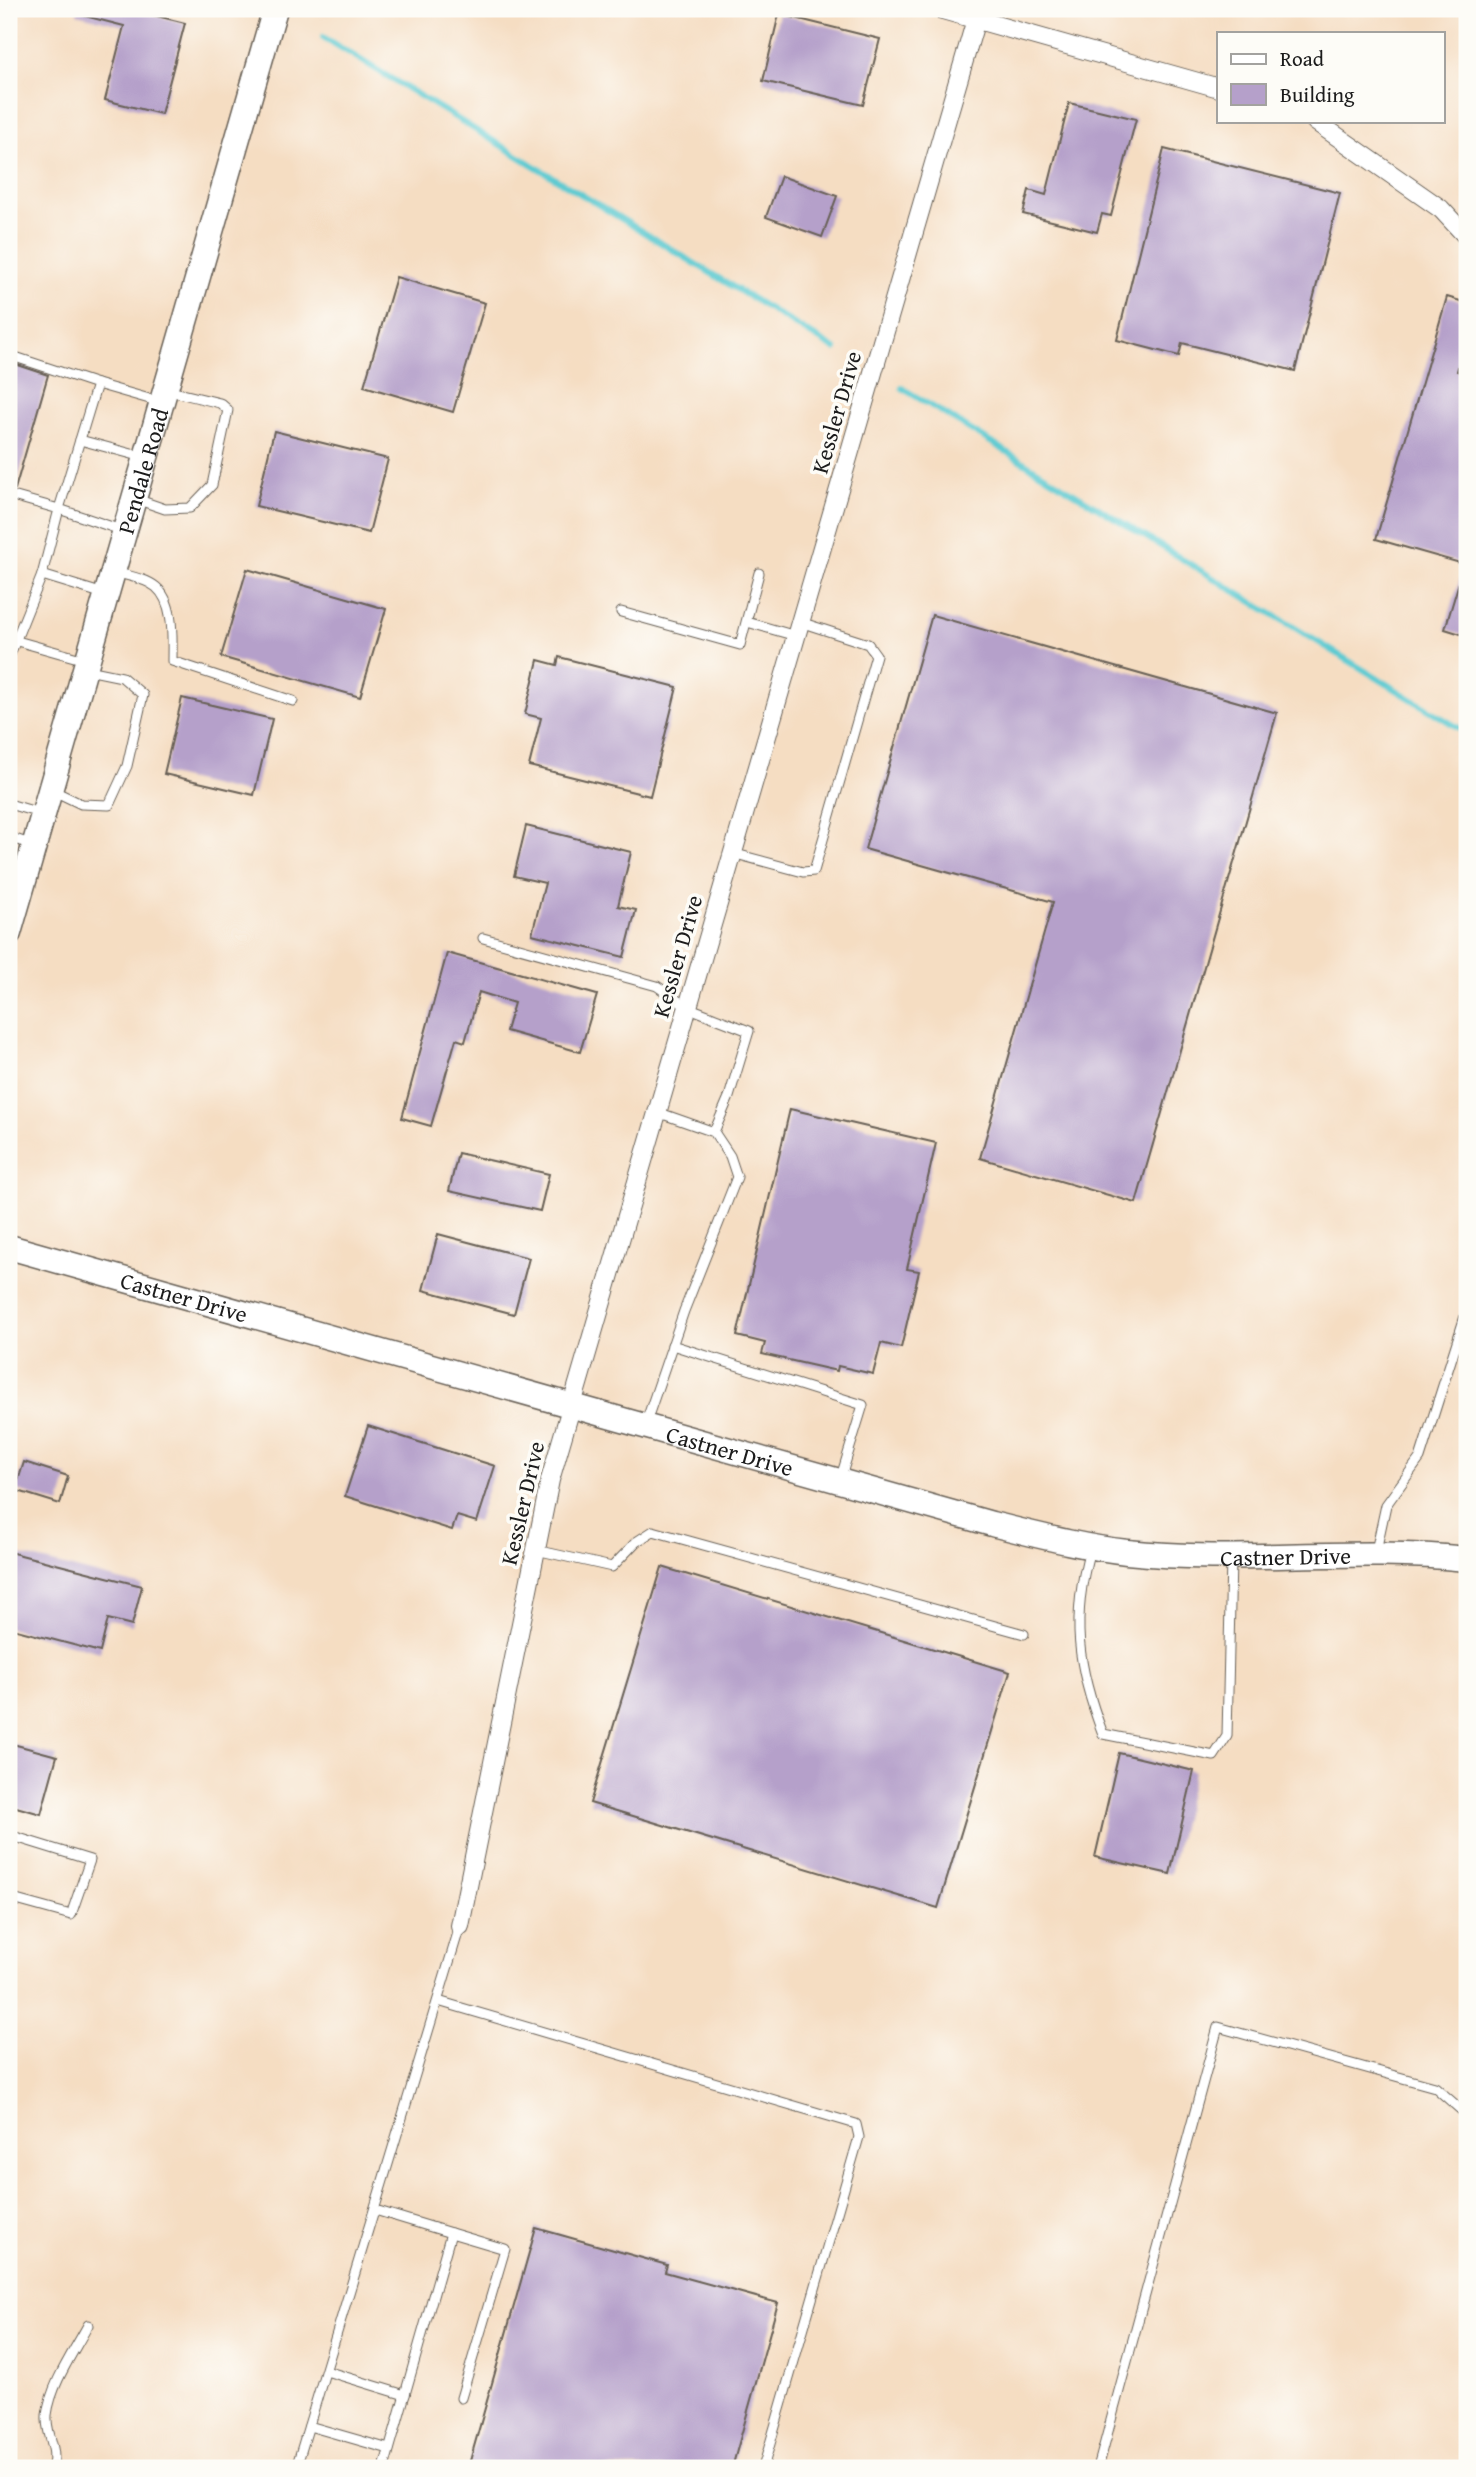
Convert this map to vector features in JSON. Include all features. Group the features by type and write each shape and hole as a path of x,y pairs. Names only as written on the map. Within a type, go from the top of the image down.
{"street":[{"name":"Pendale Road","path":"9,933 275,9"},
{"path":"939,9 977,14 1217,87"},
{"name":"Kessler Drive","path":"460,1926 550,1480 977,14"},
{"path":"1316,122 1441,209 1467,237"},
{"name":"Castner Drive","path":"9,1247 839,1482 992,1524 1091,1547 1156,1554 1376,1553 1467,1559"}],"lane":[{"path":"9,16 11,9"},
{"path":"9,355 97,384 220,403 228,410 212,485 190,508 165,509 134,498"},
{"path":"9,657 11,639 42,575 97,384"},
{"path":"80,440 146,458"},
{"path":"9,495 125,531"},
{"path":"621,612 740,645 759,573"},
{"path":"42,575 157,587 169,614 172,661 293,701"},
{"path":"732,853 803,872 814,871 876,655 868,644 798,629 747,622"},
{"path":"11,639 121,677 143,695 127,766 109,805 81,804 50,789"},
{"path":"9,804 44,815"},
{"path":"9,837 34,845"},
{"path":"483,938 657,986 687,1007 749,1031 729,1097 714,1132"},
{"path":"645,1427 672,1345 737,1177 730,1156 714,1132 657,1112"},
{"path":"1376,1553 1386,1505 1420,1458 1467,1310"},
{"path":"672,1345 863,1405 839,1482"},
{"path":"536,1550 612,1567 636,1542 653,1531 1024,1634"},
{"path":"1091,1547 1080,1588 1080,1665 1103,1734 1214,1755 1227,1736 1231,1554"},
{"path":"9,1835 90,1860 71,1915 9,1898"},
{"path":"296,2468 460,1926"},
{"path":"438,2001 856,2124 859,2137 763,2468"},
{"path":"1098,2468 1218,2027 1435,2087 1467,2115"},
{"path":"375,2210 505,2249 461,2398"},
{"path":"384,2468 451,2233"},
{"path":"52,2468 55,2459 47,2419 50,2398 88,2326"},
{"path":"326,2371 405,2395"},
{"path":"309,2426 389,2449"}],"building":[{"path":"78,9 129,9 185,23 161,114 105,100 124,26 77,14"},
{"path":"779,14 880,39 863,105 763,81"},
{"path":"1069,103 1136,119 1111,216 1102,214 1097,232 1023,214 1029,190 1046,195"},
{"path":"1164,149 1340,193 1295,371 1182,343 1179,356 1117,340"},
{"path":"781,176 837,196 822,237 766,217"},
{"path":"396,277 485,303 453,412 364,386"},
{"path":"1447,297 1467,303 1467,335 1457,371 1467,374 1467,565 1376,539"},
{"path":"9,362 48,375 15,489 9,488"},
{"path":"274,431 388,459 369,533 256,506"},
{"path":"247,569 386,609 360,697 221,657"},
{"path":"1463,569 1467,569 1467,636 1445,629"},
{"path":"932,615 1277,713 1136,1203 980,1158 1053,902 865,849"},
{"path":"559,657 677,687 650,796 529,766 541,718 525,714 538,660 557,665"},
{"path":"182,698 272,719 254,795 164,774"},
{"path":"526,826 631,852 618,906 636,910 624,957 532,934 545,883 514,876"},
{"path":"447,953 597,995 580,1052 506,1031 514,1003 479,992 465,1042 456,1039 431,1126 402,1118"},
{"path":"790,1109 936,1143 907,1269 919,1271 901,1348 881,1343 873,1374 838,1366 837,1371 762,1354 765,1343 737,1336"},
{"path":"458,1153 549,1174 540,1211 449,1191"},
{"path":"438,1234 529,1258 514,1314 423,1290"},
{"path":"368,1426 495,1466 477,1522 457,1516 452,1530 345,1496"},
{"path":"24,1462 68,1476 60,1504 15,1490"},
{"path":"9,1552 142,1586 132,1625 108,1619 100,1652 9,1628"},
{"path":"662,1567 1010,1672 938,1908 590,1803"},
{"path":"9,1743 57,1756 41,1814 9,1805"},
{"path":"1119,1753 1194,1771 1170,1874 1095,1857"},
{"path":"536,2228 667,2265 665,2272 778,2303 732,2468 468,2468"}],"waterway":[{"path":"323,37 835,349"},
{"path":"902,388 1467,733"}]}
